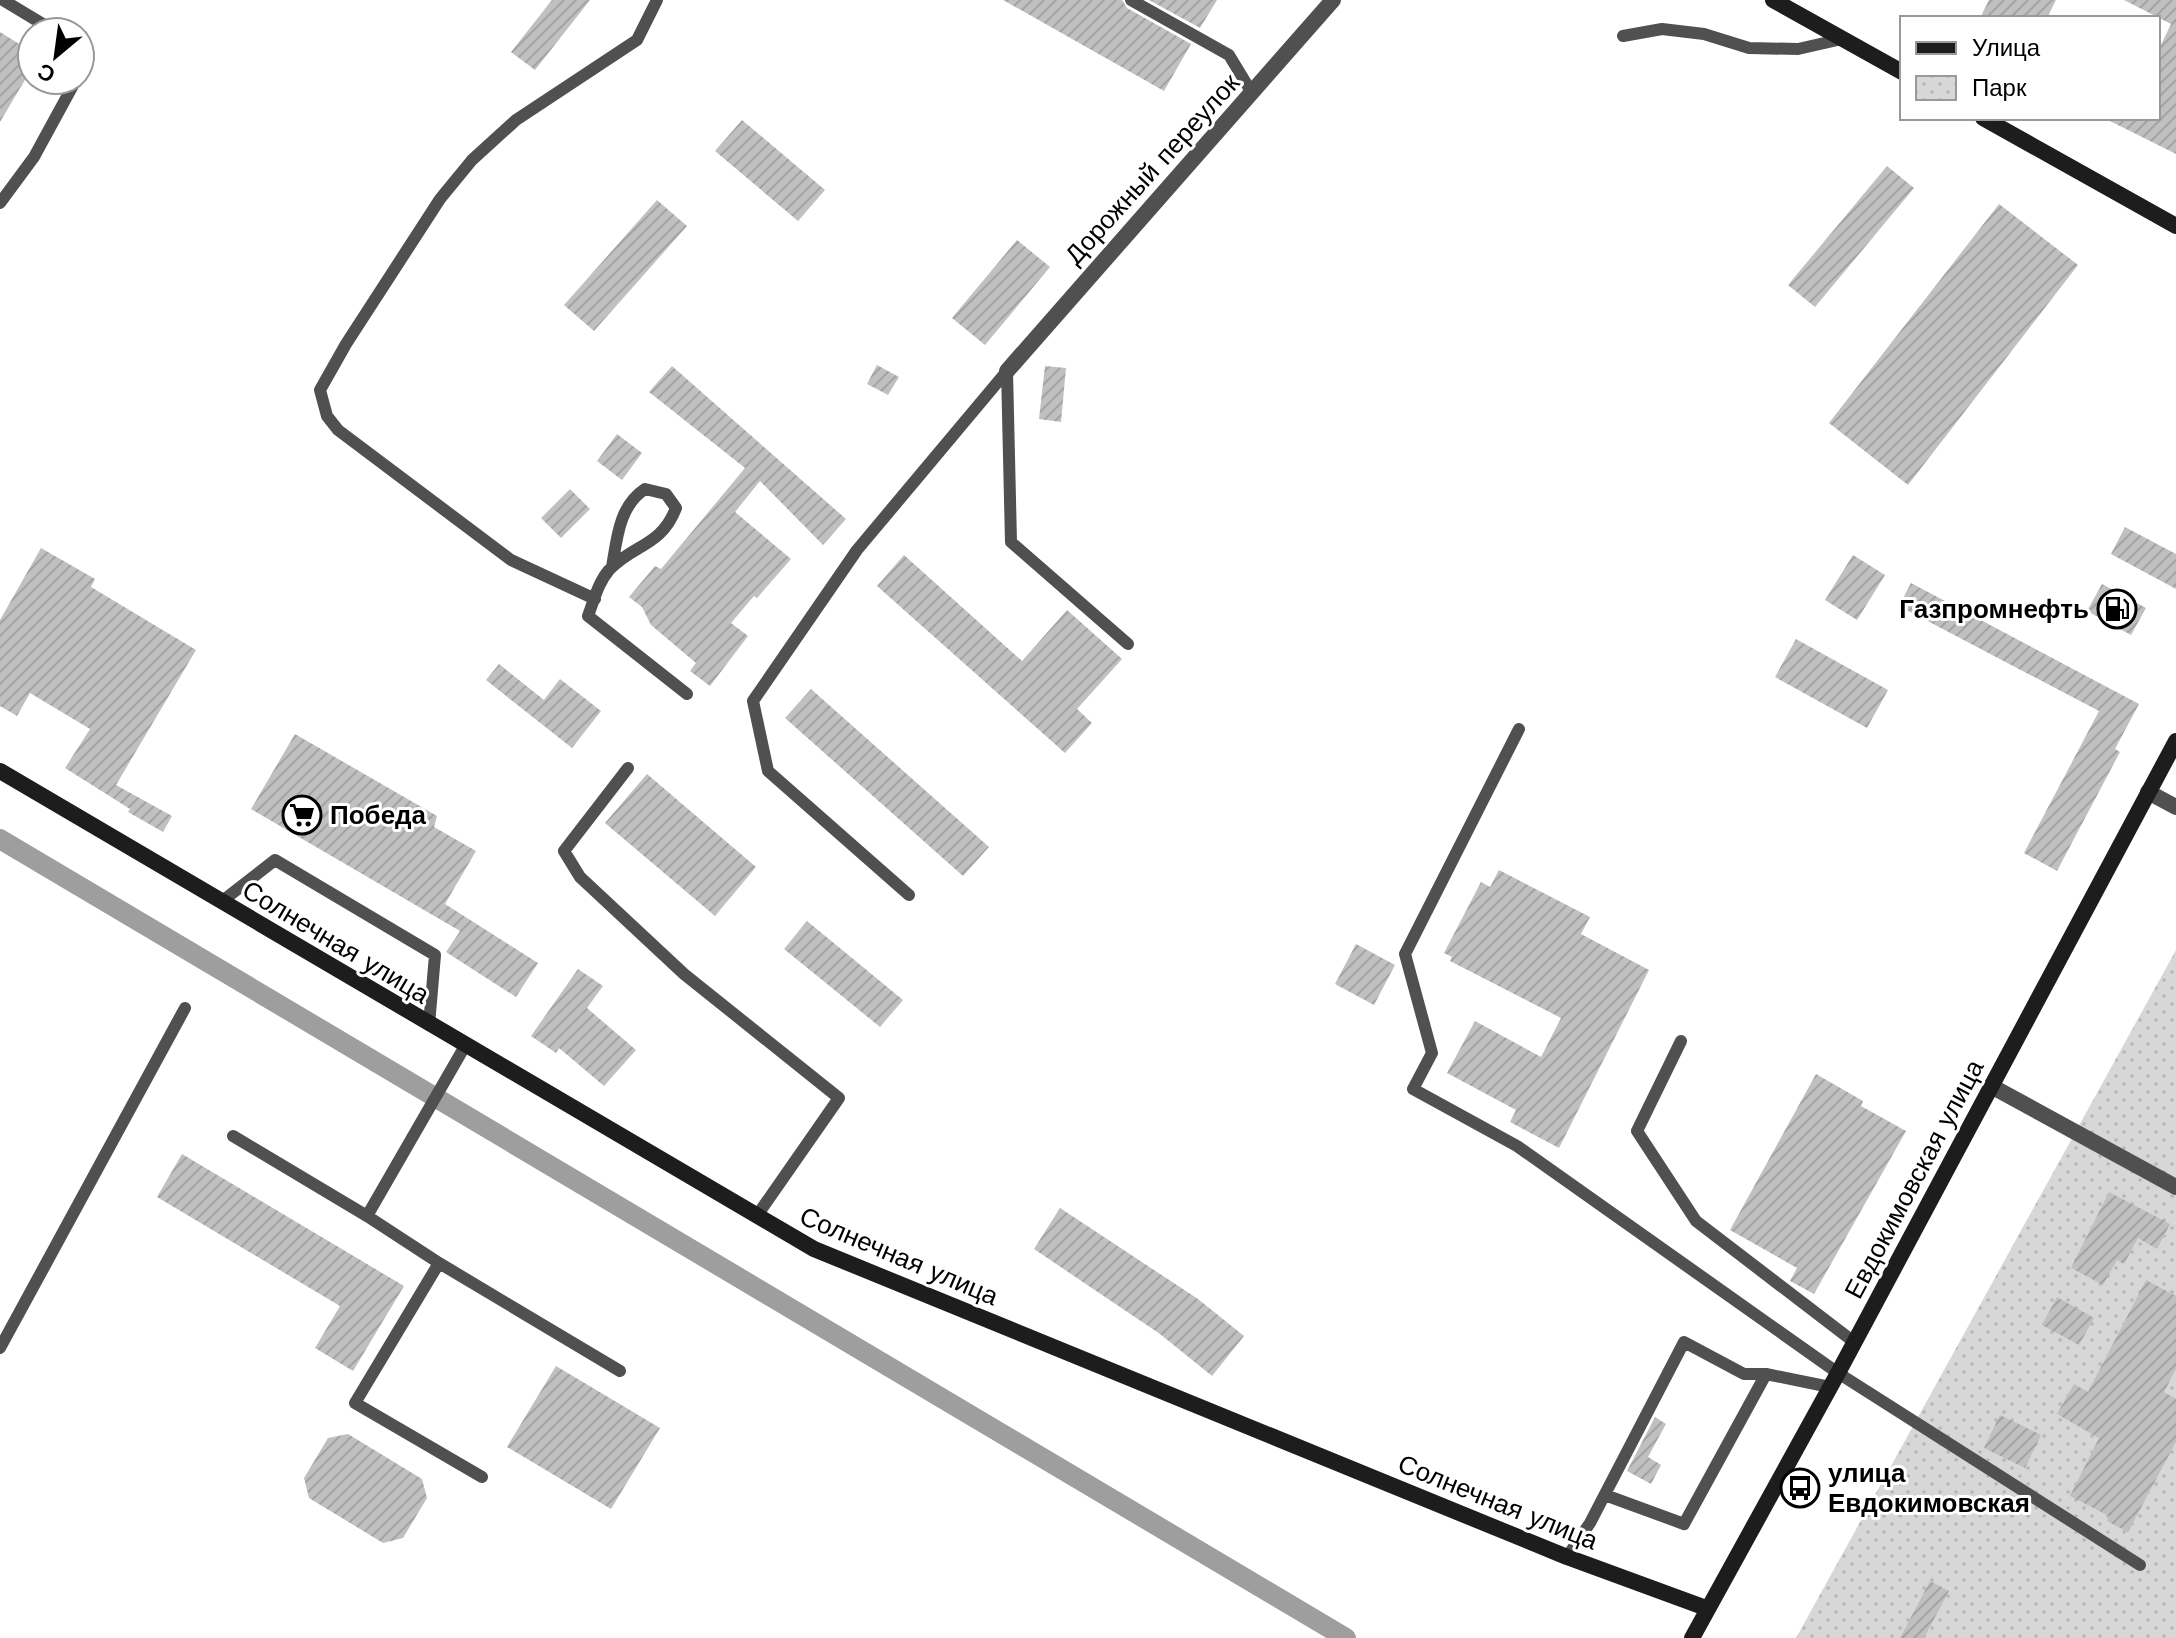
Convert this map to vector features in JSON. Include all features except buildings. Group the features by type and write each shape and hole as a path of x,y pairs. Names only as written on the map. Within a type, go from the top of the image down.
{"main road":[{"path":"1773,0 1900,71"},
{"path":"1987,120 2176,226"},
{"name":"Евдокимовская улица","path":"1692,1638 1834,1380 2176,741"},
{"name":"Солнечная улица","path":"0,771 814,1249 1567,1557 1706,1608"}],"street":[{"name":"Дорожный переулок","path":"1007,371 1333,0"},
{"path":"2148,792 2176,807"},
{"path":"1991,1086 2176,1187"}],"lane":[{"path":"3,0 30,16"},
{"path":"595,599 511,560 338,430 327,416 320,390 346,344 440,199 472,160 516,120 637,40 657,0"},
{"path":"1131,0 1229,55 1252,93"},
{"path":"1623,36 1662,29 1704,34 1749,48 1798,49 1842,39"},
{"path":"0,203 34,157 67,96"},
{"path":"1007,371 1011,542 1128,644"},
{"path":"909,895 768,771 753,701 857,550 1007,371"},
{"path":"612,567 620,525 632,498 645,489 666,494 676,508 669,525 650,542 612,567 601,580 588,616 687,694"},
{"path":"1519,729 1405,954 1432,1053 1413,1089 1517,1146 1834,1380 2140,1565"},
{"path":"628,768 564,851 580,877 684,974 839,1098 756,1217"},
{"path":"221,902 275,860 308,879 435,955 429,1025"},
{"path":"0,1348 185,1008"},
{"path":"1681,1041 1637,1131 1696,1221 1854,1342"},
{"path":"367,1216 465,1046"},
{"path":"233,1136 620,1371"},
{"path":"439,1263 355,1403 482,1477"},
{"path":"1567,1557 1590,1523 1684,1342 1744,1374 1834,1380"},
{"path":"1605,1495 1684,1524 1766,1374"}],"green space":[{"path":"2176,950 2176,1638 1796,1638"}],"waterway":[{"path":"0,839 1346,1638"}],"place":[{"name":"Газпромнефть","path":"2117,609"},
{"name":"Победа","path":"302,815"},
{"name":"улица Евдокимовская","path":"1800,1488"}]}
